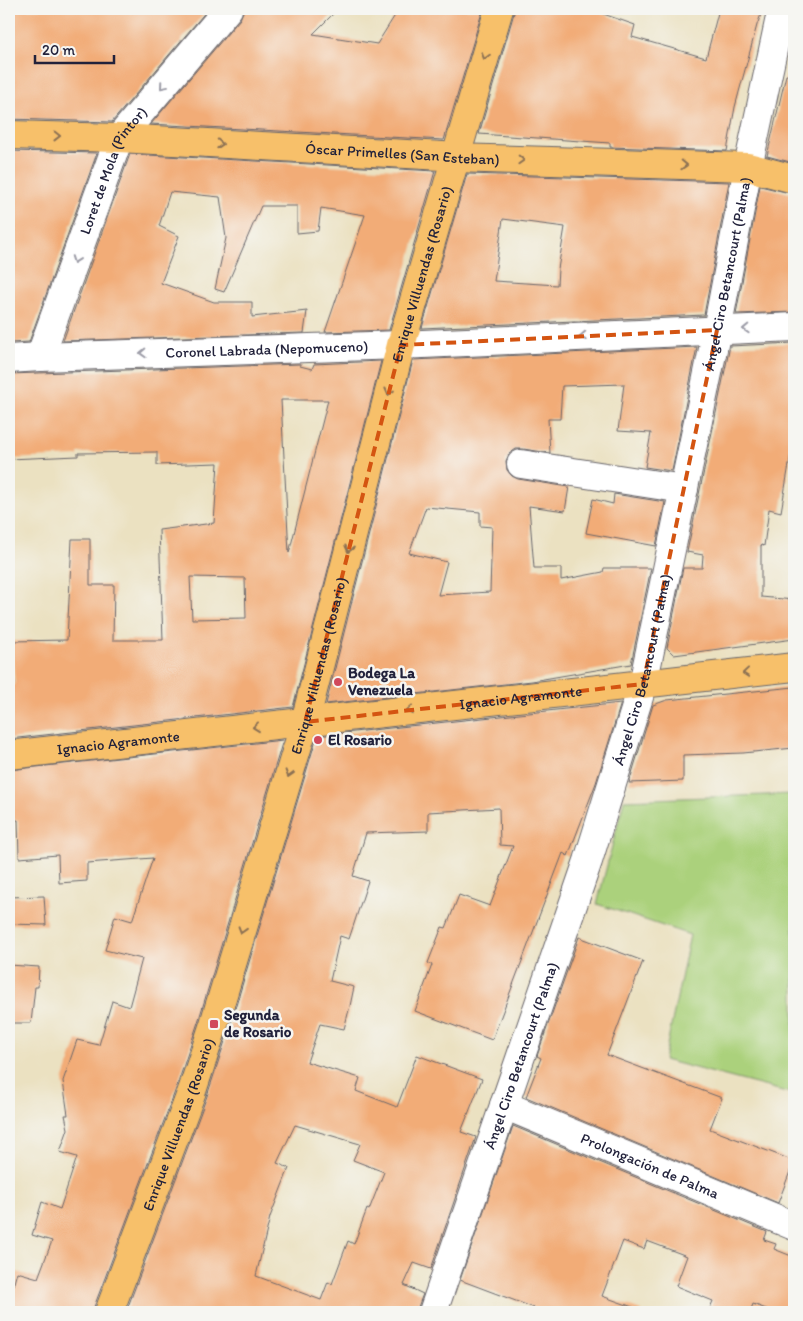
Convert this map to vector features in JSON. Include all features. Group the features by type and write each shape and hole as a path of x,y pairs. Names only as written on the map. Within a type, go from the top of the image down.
{"main road":[{"name":"Enrique Villuendas (Rosario)","path":"109,1312 192,1091 305,722 402,345 499,9"},
{"name":"Óscar Primelles (San Esteban)","path":"9,135 119,138 455,158 748,167 794,179"},
{"name":"Ignacio Agramonte","path":"9,755 794,667"}],"street":[{"name":"Loret de Mola (Pintor)","path":"40,357 119,138 228,9"},
{"name":"Ángel Ciro Betancourt (Palma)","path":"433,1312 588,861 643,684 717,330 748,167 779,22 784,9"},
{"name":"Coronel Labrada (Nepomuceno)","path":"9,359 402,345 794,327"},
{"path":"521,464 684,489"},
{"name":"Prolongación de Palma","path":"504,1105 794,1226"}],"highlighted area":[{"path":"717,330 643,684 305,722 401,345"}],"green space":[{"path":"794,794 794,1094 664,1060 690,935 597,904 624,800"}],"building":[{"path":"9,9 208,9 112,122 9,119"},
{"path":"243,9 338,9 313,34 377,44 399,9 483,9 444,140 151,124 240,19"},
{"path":"514,9 589,9 635,25 632,37 706,58 719,9 763,9 735,107 727,151 610,147 610,143 479,134"},
{"path":"786,75 794,76 794,163 767,156"},
{"path":"9,151 97,153 29,342 9,343"},
{"path":"130,154 435,171 389,330 325,332 365,215 321,208 318,231 297,233 297,206 261,206 224,292 215,289 226,238 220,197 170,192 159,226 179,236 161,283 214,302 252,302 252,317 307,311 304,333 63,341"},
{"path":"467,174 729,182 704,315 422,328","holes":["503,219 565,227 557,285 494,281"]},
{"path":"760,186 794,194 794,312 736,314"},
{"path":"794,343 794,435 781,512 769,509 764,546 761,545 761,597 794,600 794,639 674,655 667,648 683,568 702,568 703,555 687,552 730,346"},
{"path":"697,347 672,471 645,467 651,433 618,431 624,384 562,386 560,419 548,419 550,453 516,449 509,454 506,461 507,470 518,479 569,487 565,511 529,506 534,568 561,568 561,580 603,572 604,568 651,568 631,664 532,681 326,704 413,360","holes":["426,507 480,512 480,526 492,527 490,592 438,595 447,562 409,553"]},
{"path":"381,361 293,707 9,739 9,686 15,685 11,641 67,640 72,539 90,539 90,585 114,585 113,640 163,640 159,530 214,523 218,463 157,465 157,452 78,453 78,456 9,459 9,374 300,364 300,366 312,369 314,364","holes":["281,400 328,400 289,553","190,577 245,578 246,618 192,619"]},
{"path":"614,494 665,502 656,546 586,533 593,499 613,504"},
{"path":"794,687 794,748 743,753 683,755 683,781 629,783 653,705 667,700"},
{"path":"621,703 596,783 568,856 563,853 492,1040 415,1011 432,965 428,963 442,927 446,928 459,895 490,906 513,846 500,845 499,808 428,812 428,831 366,833 353,876 368,881 349,939 340,936 330,981 354,987 350,1006 344,1029 320,1024 307,1062 360,1078 356,1091 397,1107 417,1055 482,1079 461,1132 476,1137 431,1269 414,1263 404,1285 423,1294 418,1312 126,1312 207,1096 317,736","holes":["295,1125 360,1144 353,1160 384,1172 354,1244 348,1241 332,1284 328,1282 321,1300 256,1276 270,1217 289,1168 277,1163"]},
{"path":"283,740 177,1086 94,1307 94,1312 9,1312 9,1301 17,1272 38,1278 52,1241 32,1235 42,1202 60,1209 77,1157 60,1152 68,1129 65,1115 68,1115 63,1081 77,1040 99,1045 112,1001 129,1007 142,959 105,950 115,916 132,921 153,858 87,863 87,881 59,883 58,855 19,858 18,820 9,821 9,770"},
{"path":"44,896 46,925 9,924 9,897"},
{"path":"579,937 643,961 607,1055 722,1098 710,1129 794,1161 778,1203 526,1097 541,1058 537,1056"},
{"path":"9,965 39,967 38,987 35,987 31,1023 9,1023"},
{"path":"513,1126 767,1232 764,1240 776,1244 774,1249 794,1257 794,1312 774,1312 753,1304 750,1312 721,1312 710,1308 713,1301 676,1286 687,1256 647,1241 644,1249 623,1241 602,1296 641,1310 640,1312 545,1312 460,1280"}],"place":[{"name":"Bodega La Venezuela","path":"338,682"},
{"name":"El Rosario","path":"318,740"},
{"name":"Segunda de Rosario","path":"214,1024"}]}
